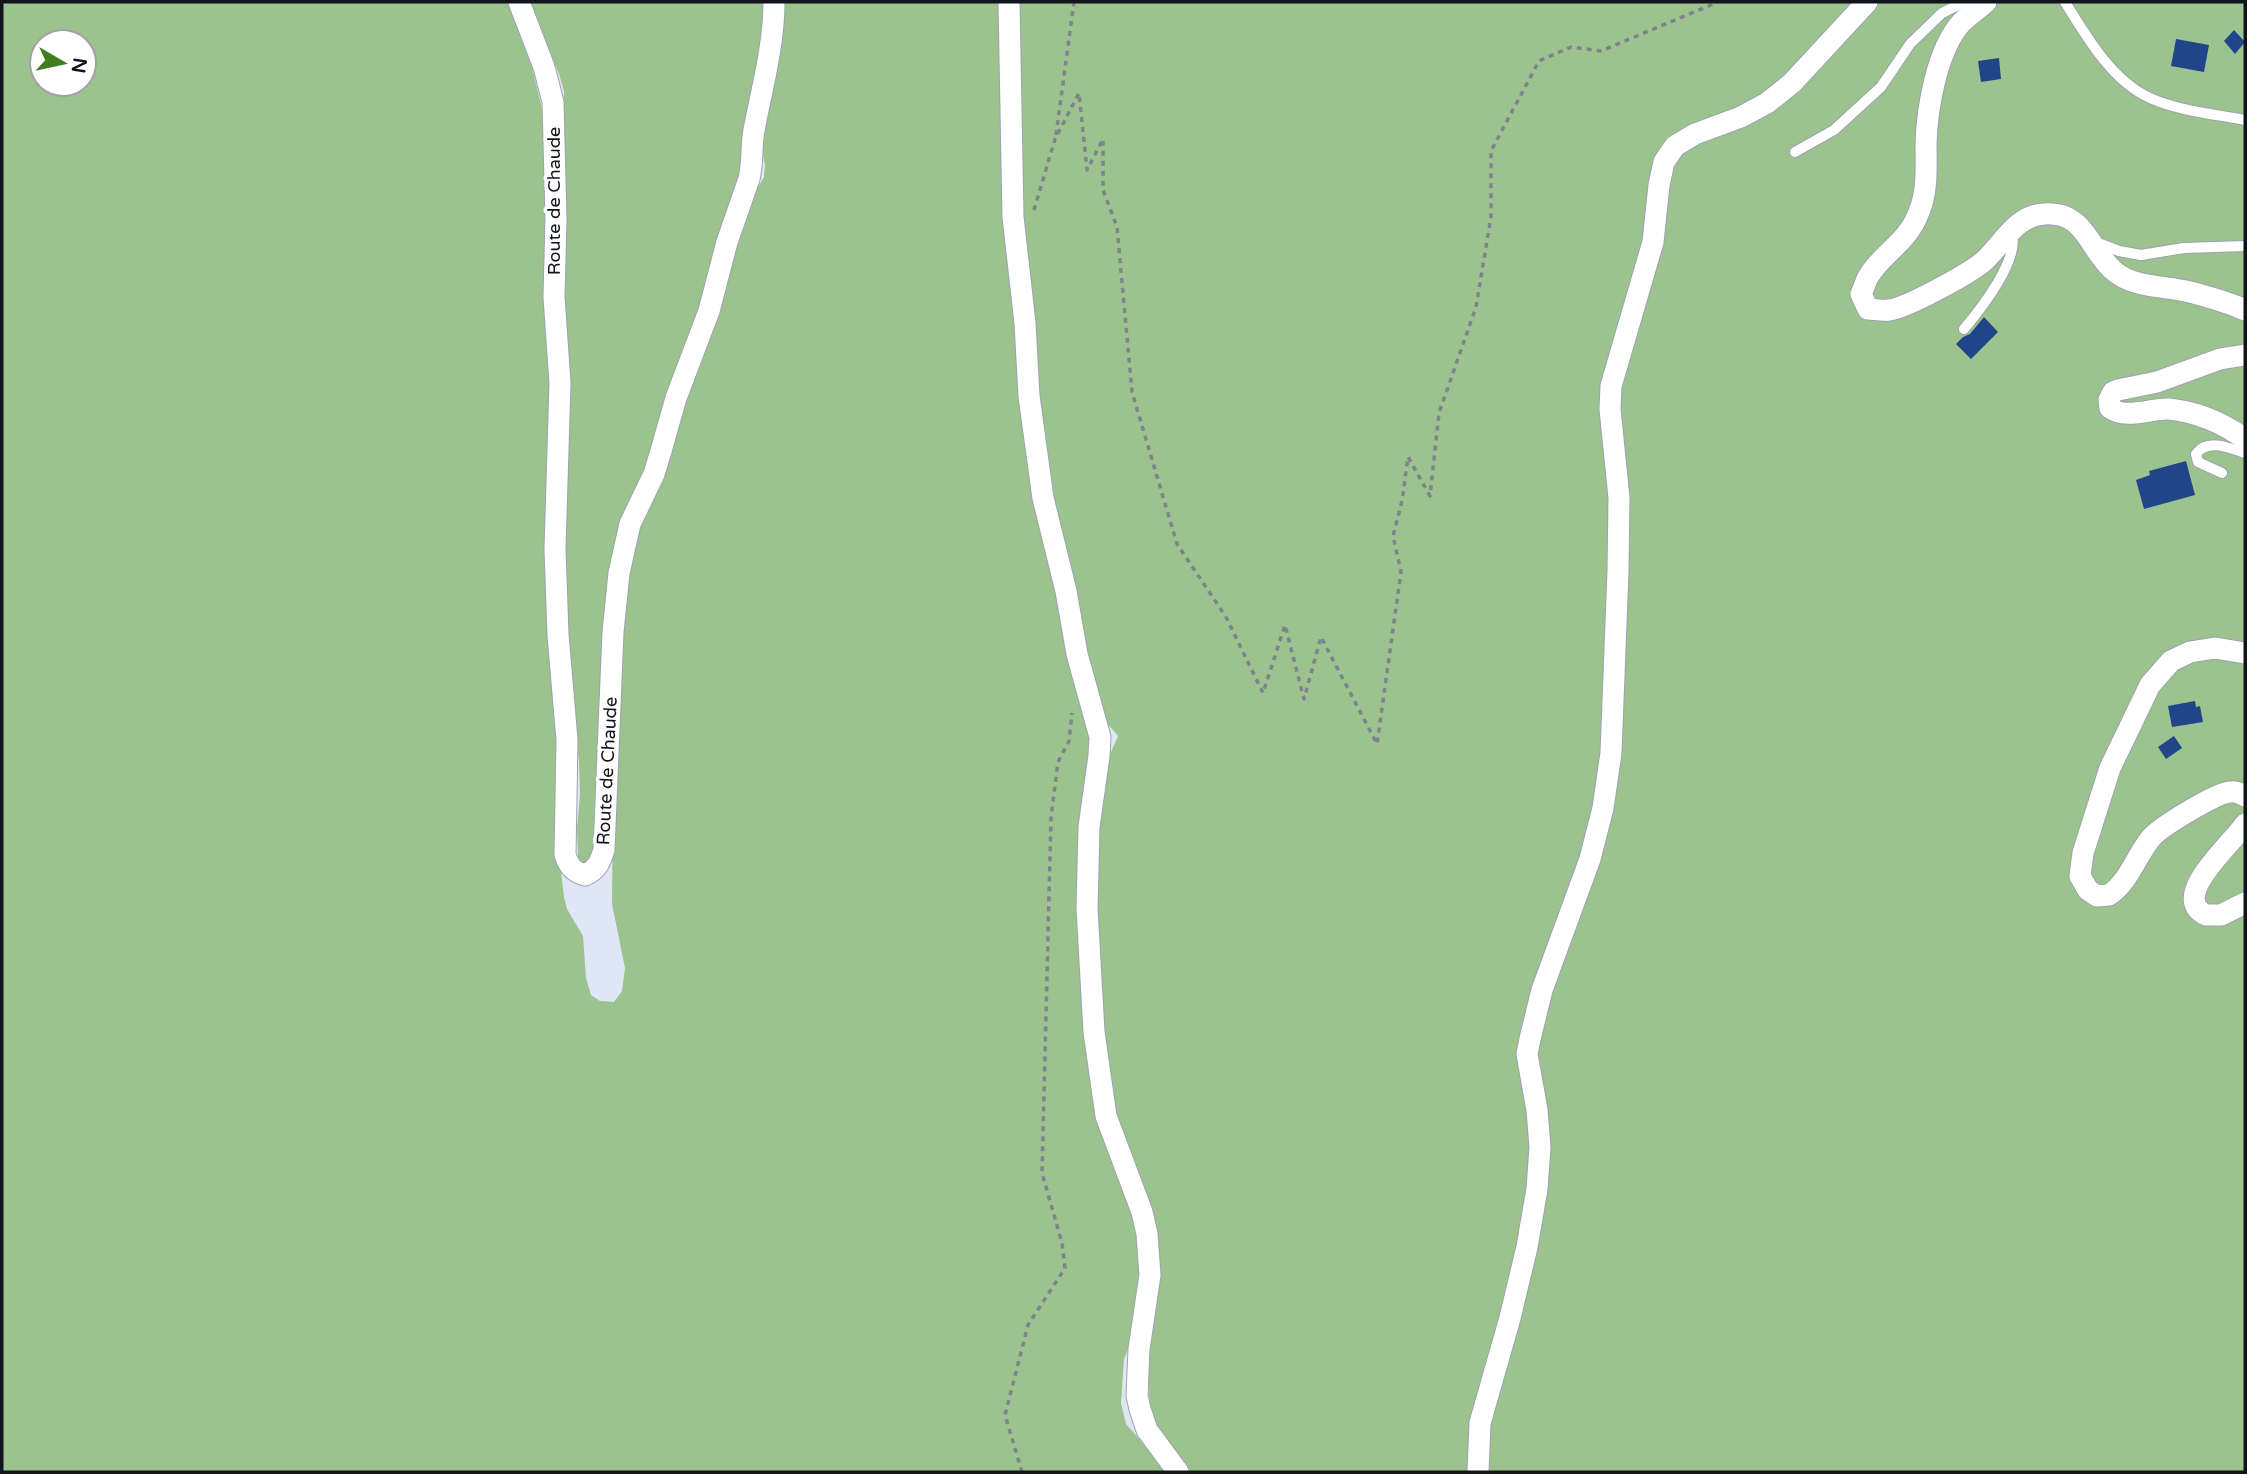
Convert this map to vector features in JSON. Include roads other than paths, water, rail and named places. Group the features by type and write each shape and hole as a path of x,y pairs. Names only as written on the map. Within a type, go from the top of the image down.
{"street":[{"name":"Route de Chaude","path":"519,2 544,67 553,102 556,219 554,297 560,383 555,549 558,635 567,740 565,855 569,866 577,873 585,875 594,871 604,850 613,632 619,573 630,524 654,474 676,398 709,311 727,242 752,168 753,135 774,21 774,2"},
{"path":"1009,2 1013,217 1025,323 1029,396 1039,475 1066,591 1077,654 1100,737 1089,827 1087,908 1094,1032 1106,1116 1142,1212 1147,1234 1150,1275 1139,1349 1137,1396 1147,1430 1178,1472"},
{"path":"1478,1472 1480,1423 1510,1318 1537,1189 1540,1147 1537,1110 1528,1068 1528,1047 1542,990 1590,859 1603,808 1609,764 1618,571 1619,498 1610,409 1611,386 1653,242 1664,162 1675,146 1695,134 1731,121 1767,103 1793,83 1867,2"},
{"path":"1986,2 1961,23 1950,40 1927,116 1926,180 1920,211 1903,240 1869,274 1861,294 1868,309 1890,311 1920,298 1960,277 1984,260 2027,218 2056,214 2079,224 2112,270 2122,276 2137,282 2211,298 2245,310"},
{"path":"2245,355 2220,359 2157,382 2118,390 2113,392 2109,400 2110,408 2121,413 2162,409 2196,414 2245,439"},
{"path":"2245,653 2215,648 2190,652 2171,661 2154,679 2110,768 2083,853 2080,876 2084,884 2097,896 2109,895 2121,883 2147,842 2160,829 2222,793 2236,792 2245,796"},
{"path":"2245,824 2200,877 2193,893 2196,907 2206,915 2221,915 2245,903"}],"lane":[{"path":"1795,152 1833,130 1881,87 1910,44 1942,13 1964,2"},
{"path":"2065,2 2108,64 2129,86 2151,99 2245,120"},
{"path":"1964,329 1987,301 2003,271 2016,227"},
{"path":"2090,240 2119,251 2141,255 2184,248 2245,246"},
{"path":"2222,473 2199,462 2196,454 2199,449 2204,446 2220,446 2245,453"}]}
